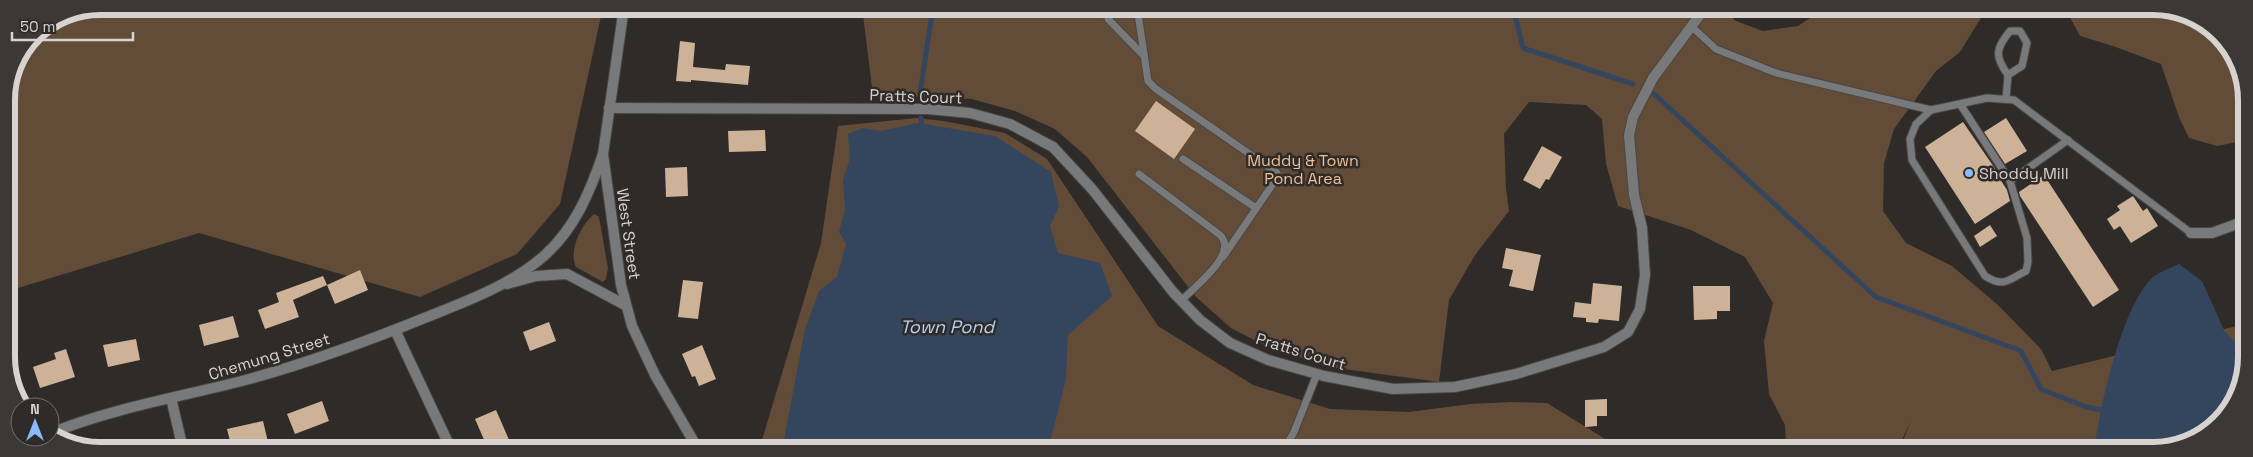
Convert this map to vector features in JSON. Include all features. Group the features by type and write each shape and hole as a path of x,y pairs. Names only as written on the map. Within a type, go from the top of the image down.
{"street":[{"name":"West Street","path":"623,15 603,154 621,285 632,326 655,375 693,442"},
{"name":"Pratts Court","path":"609,108 928,109 970,113 1010,124 1053,147 1092,189 1181,300 1200,320 1230,343 1268,360 1317,374 1393,389 1455,387 1516,374 1604,347 1628,332 1640,309 1645,275 1642,228 1634,195 1630,152 1629,135 1632,117 1653,78 1701,15"},
{"name":"Chemung Street","path":"60,430 102,416 308,361 395,330 489,289 532,265 546,254 566,232 588,195 603,154"},
{"path":"2191,233 2212,233 2238,224"},
{"name":"Chemung Street","path":"489,289 536,276 567,274 625,305"},
{"path":"395,330 448,442"},
{"path":"171,398 181,442"}],"lane":[{"path":"1109,15 1108,19 1144,56"},
{"path":"1138,15 1148,81 1156,89 1277,173 1276,178 1223,257 1181,300"},
{"path":"1692,27 1716,49 1776,74 1931,110 1987,98 2014,100 2191,233"},
{"path":"2006,100 2008,75 2001,66 1998,56 2000,43 2010,31 2020,31 2027,43 2022,66 2008,75"},
{"path":"1931,110 1916,124 1910,139 1912,160 1985,276 1996,282 2003,283 2026,271 2028,262 2027,238 2010,181 1960,104"},
{"path":"2010,181 2068,140"},
{"path":"1183,159 1256,208"},
{"path":"1139,174 1220,235 1226,248 1223,257"},
{"path":"1288,442 1317,374"}],"green space":[{"path":"100,15 601,15 560,204 517,254 420,297 199,233 15,289 15,95 18,78 24,63 33,48 44,36 58,26 73,20"},
{"name":"Muddy & Town Pond Area","path":"863,15 1728,15 1736,21 1763,31 1798,26 1814,15 1983,15 1960,52 1936,71 1894,129 1884,163 1883,211 1906,243 1952,266 1998,305 2041,349 2052,371 2238,326 2236,373 2227,399 2209,421 2195,431 2169,440 2153,442 1902,442 1911,421 1901,442 1786,442 1785,425 1769,394 1764,341 1773,303 1745,257 1691,230 1618,206 1606,164 1602,119 1586,105 1529,102 1504,134 1506,188 1509,211 1475,255 1449,300 1439,382 1329,367 1264,345 1231,328 1196,297 1087,157 1055,129 1015,111 972,99 873,95"},
{"path":"2069,15 2153,15 2169,17 2190,24 2205,33 2220,48 2229,63 2235,82 2238,100 2238,142 2217,146 2189,138 2179,117 2161,64 2080,36"},
{"name":"Town Pond","path":"916,118 944,121 1005,133 1047,159 1158,326 1253,385 1330,409 1409,412 1470,404 1547,403 1610,442 761,442 821,243 838,126"},
{"path":"594,214 598,216 600,222 608,268 606,279 603,282 576,267 574,261 575,246 580,231"}],"water":[{"name":"Town Pond","path":"918,123 995,136 1051,172 1059,206 1050,226 1058,253 1100,263 1112,296 1068,335 1066,379 1050,442 784,442 805,329 819,291 837,277 846,244 839,232 845,210 843,180 850,158 848,134 863,128 881,131"},
{"path":"2179,264 2202,281 2224,330 2238,346 2236,373 2231,389 2227,399 2209,421 2195,431 2185,435 2153,442 2096,442 2107,385 2122,335 2141,292 2152,278"}],"building":[{"path":"680,41 695,43 693,67 725,70 726,64 750,66 748,85 691,80 691,82 676,81"},
{"path":"1156,101 1195,129 1174,159 1135,131"},
{"path":"2006,118 2027,151 2005,164 1984,132"},
{"name":"Shoddy Mill","path":"1963,122 1996,170 2007,190 2010,201 1975,224 1925,147"},
{"path":"765,130 766,151 729,152 728,131"},
{"path":"1542,146 1562,157 1549,180 1546,179 1540,189 1523,180"},
{"path":"687,167 688,196 666,197 665,168"},
{"path":"2044,175 2119,290 2093,307 2020,196 2019,192"},
{"path":"2133,196 2143,211 2147,208 2158,226 2131,243 2120,226 2114,230 2107,219 2120,210 2117,206"},
{"path":"1990,225 1997,236 1980,247 1974,236"},
{"path":"1506,248 1541,255 1533,291 1509,286 1513,270 1502,268"},
{"path":"360,270 368,290 335,304 327,285"},
{"path":"323,276 327,285 293,300 299,317 265,329 258,310 279,302 276,293"},
{"path":"683,280 703,282 698,319 678,317"},
{"path":"1593,283 1622,286 1619,321 1599,319 1598,323 1586,322 1586,318 1573,317 1575,302 1591,304"},
{"path":"1693,286 1730,286 1730,311 1717,311 1717,319 1694,320"},
{"path":"233,316 239,337 204,346 199,325"},
{"path":"549,322 556,341 530,351 523,332"},
{"path":"136,339 140,360 108,367 103,345"},
{"path":"702,345 716,379 699,386 695,376 692,377 682,354"},
{"path":"66,349 75,377 40,388 33,367 56,359 54,353"},
{"path":"1607,399 1607,416 1597,416 1597,426 1585,427 1585,400"},
{"path":"322,401 329,421 295,434 287,414"},
{"path":"496,410 510,442 485,442 475,419"},
{"path":"263,421 268,442 230,442 227,429"}],"waterway":[{"path":"920,93 932,15"},
{"path":"1515,15 1523,48 1633,84"},
{"path":"1654,94 1876,297 2021,351 2041,389 2086,407 2107,411"},
{"path":"921,118 922,129"}],"place":[{"name":"Shoddy Mill","path":"1969,173"}]}
